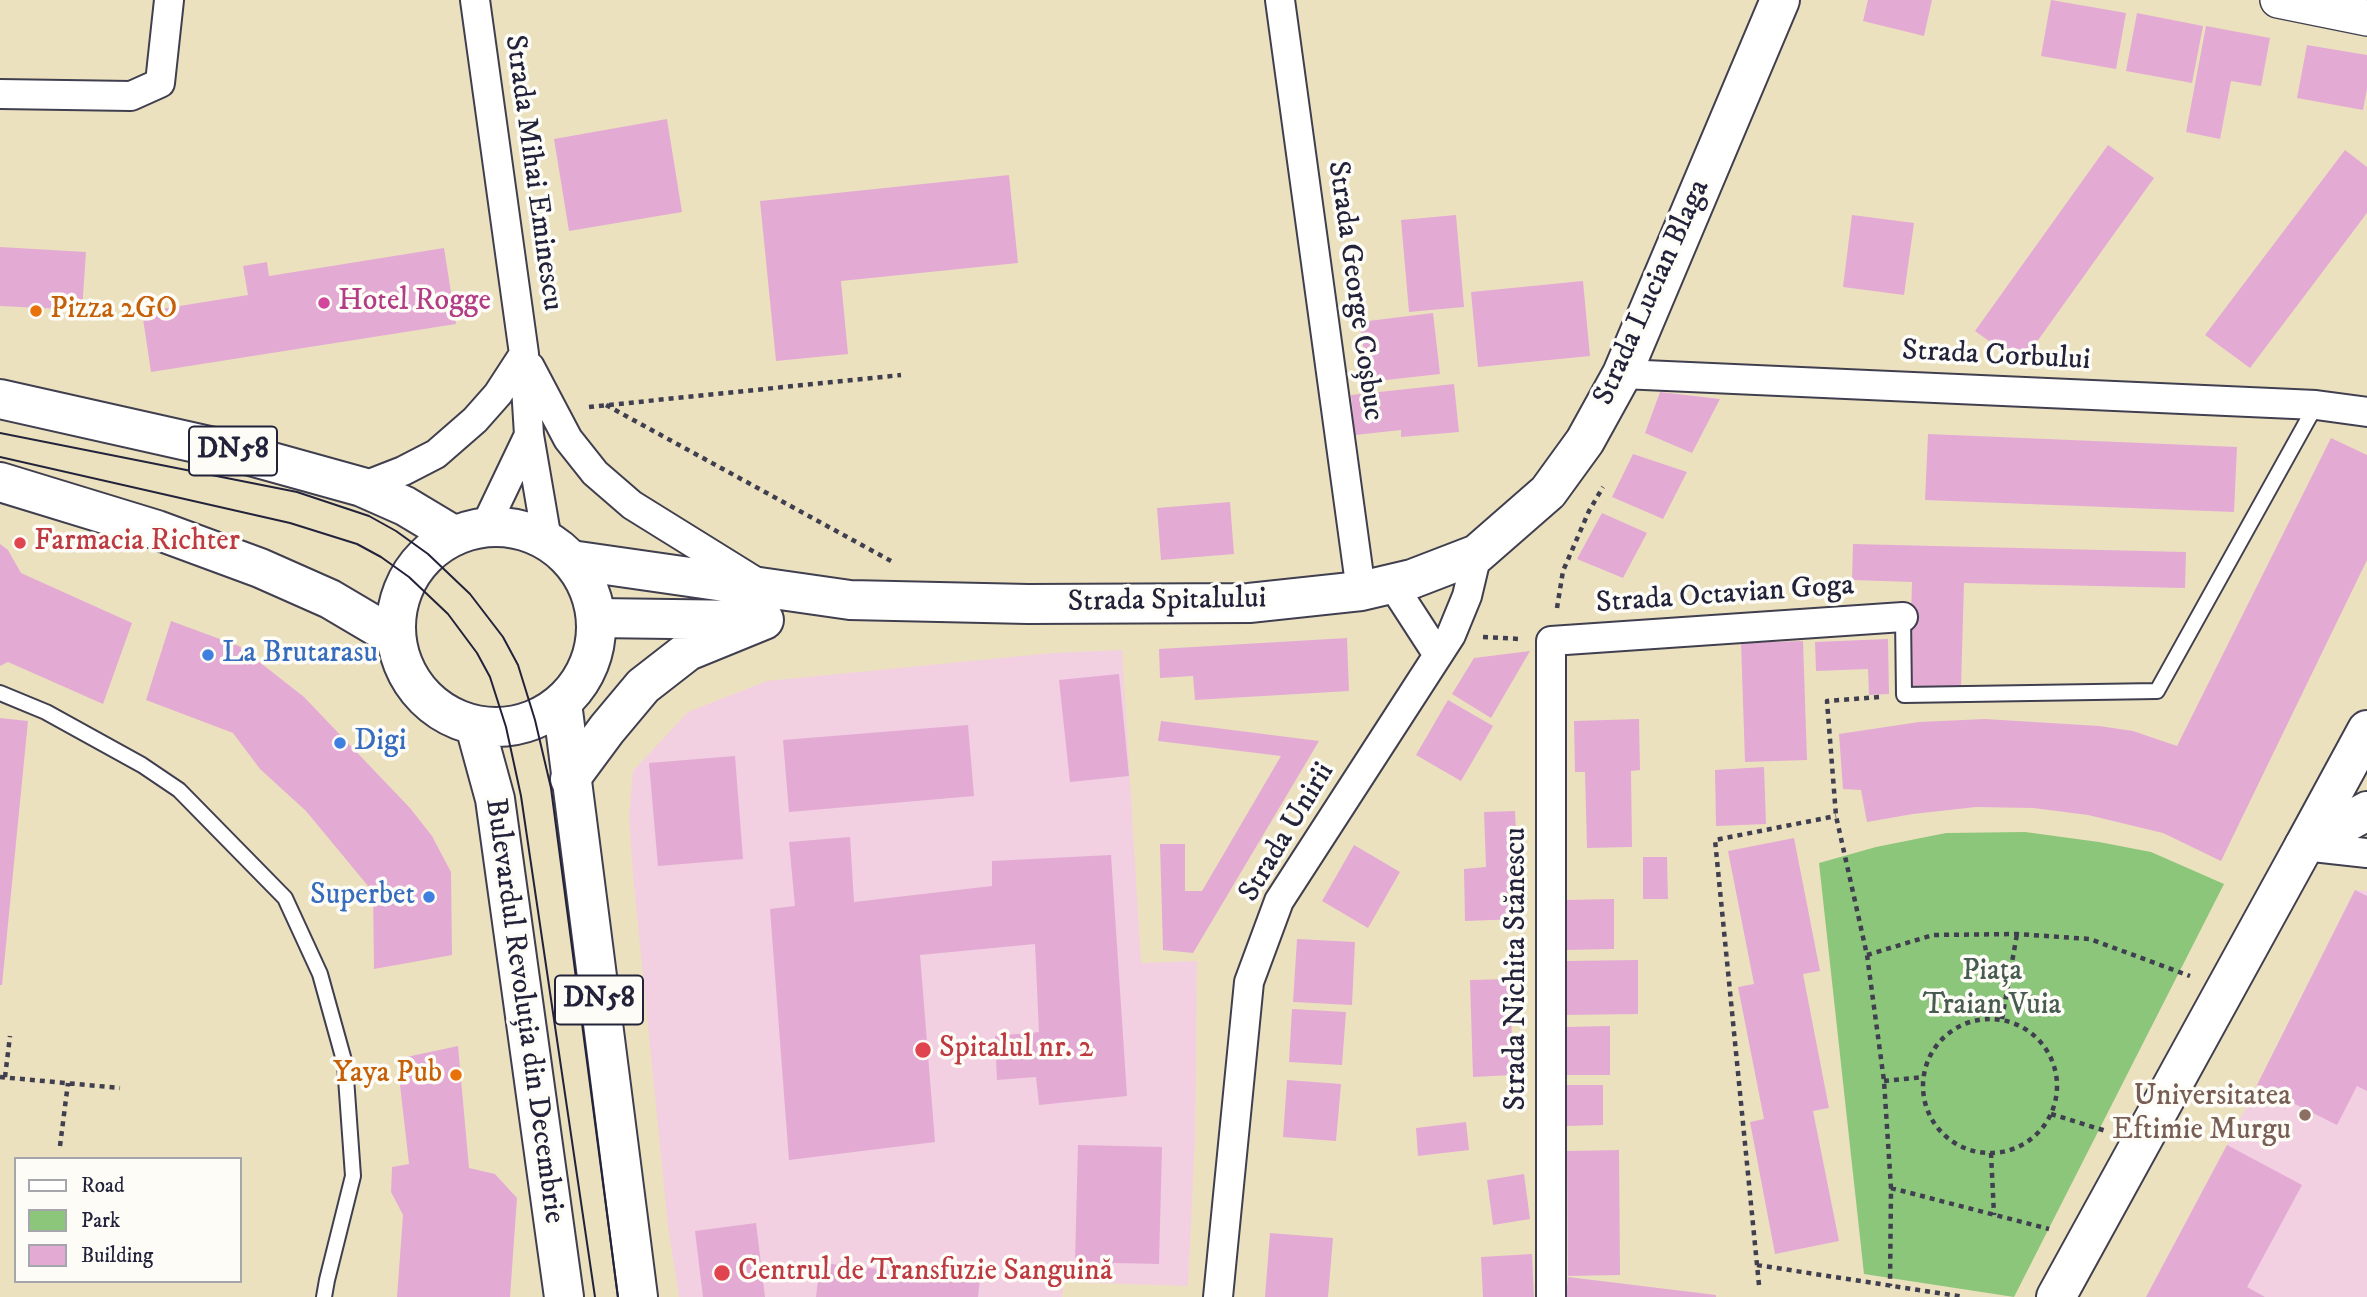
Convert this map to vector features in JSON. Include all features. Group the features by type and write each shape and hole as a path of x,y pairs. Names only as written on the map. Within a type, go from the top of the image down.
{"main road":[{"name":"Strada Lucian Blaga","path":"1477,554 1548,492 1585,441 1622,374 1780,0"},
{"name":"DN58","path":"0,399 236,452 362,487 470,531 517,529 559,550"},
{"path":"0,482 157,530 260,568 330,599 396,638"},
{"path":"470,531 428,554 409,578 397,607 396,638 404,668 421,695 445,714 475,726 506,727 535,720 562,703 582,679 594,649 596,618 588,587 559,550"},
{"name":"Strada Spitalului","path":"559,550 765,603"},
{"name":"Strada Spitalului","path":"596,618 765,603 850,600 1028,604 1249,603 1377,588 1412,579 1477,554"},
{"path":"570,779 643,686 688,651 765,603"},
{"name":"DN58","path":"562,703 638,1297"},
{"name":"Bulevardul Revoluția din Decembrie","path":"475,726 495,799 564,1297"},
{"path":"2056,1297 2367,730"},
{"path":"2304,846 2367,811"}],"street":[{"path":"0,94 131,96 160,83 169,0"},
{"name":"Strada Mihai Eminescu","path":"475,0 524,354 529,435 559,550"},
{"name":"Strada George Coșbuc","path":"1280,0 1377,588"},
{"path":"2278,0 2367,18"},
{"path":"362,487 436,454 475,420 498,394 524,354"},
{"name":"Strada Mihai Eminescu","path":"524,354 568,439 595,473 632,505 765,603"},
{"name":"Strada Corbului","path":"1622,374 2316,405 2367,412"},
{"name":"Strada Mihai Eminescu","path":"470,531 529,435"},
{"name":"Strada Unirii","path":"1218,1297 1249,982 1279,901 1445,645 1467,596 1477,554"},
{"path":"1377,588 1445,645"},
{"name":"Strada Octavian Goga","path":"1551,641 1903,617"},
{"name":"Strada Nichita Stănescu","path":"1551,641 1551,1297"},
{"path":"2304,846 2367,853"}],"lane":[{"path":"1903,617 1904,695 2157,691 2316,405"},
{"path":"0,693 46,712 142,765 179,790 285,898 320,974 345,1064 353,1176 324,1297"}],"path":[{"path":"582,408 901,375"},
{"path":"606,405 896,564"},
{"path":"1445,645 1551,641 1563,571 1589,512"},
{"path":"1890,1286 1891,1188 1884,1081 1867,955 1836,816 1827,701 1904,695"},
{"path":"1759,1285 1715,841 1836,816"},
{"path":"1867,955 1933,934 2017,934 2090,939 2191,976"},
{"path":"2002,1019 2017,934"},
{"path":"2002,1019 2025,1028 2043,1044 2057,1078 2057,1091 2051,1114 2037,1134 2010,1150 1991,1153 1968,1150 1945,1136 1932,1121 1924,1100 1923,1077 1929,1056 1942,1038 1969,1021 2002,1019"},
{"path":"10,1036 3,1077 120,1088"},
{"path":"1884,1081 1923,1077"},
{"path":"60,1146 68,1083"},
{"path":"2051,1114 2107,1131"},
{"path":"1991,1153 1994,1216"},
{"path":"1891,1188 2053,1230"},
{"path":"1757,1265 1964,1297"}],"shaded area":[{"name":"Spitalul nr. 2","path":"1122,650 1141,963 1197,961 1195,1136 1188,1286 1064,1282 1062,1297 679,1297 668,1226 633,874 629,817 633,771 688,712 767,681 1052,653"},
{"name":"Universitatea Eftimie Murgu","path":"2355,890 2367,891 2367,1297 2146,1297 2227,1145"}],"green space":[{"name":"Piața Traian Vuia","path":"2025,832 2151,852 2224,884 2014,1297 1864,1274 1819,863 1876,847 1946,833"}],"building":[{"path":"1868,0 1932,0 1924,36 1863,21"},
{"path":"2051,0 2126,13 2116,69 2041,56"},
{"path":"2137,13 2203,26 2192,83 2126,71"},
{"path":"2206,26 2270,38 2261,86 2231,81 2220,139 2186,132"},
{"path":"2307,45 2367,55 2367,89 2363,110 2297,98"},
{"path":"667,119 682,212 569,231 554,139"},
{"path":"2108,145 2154,178 2021,364 1975,331"},
{"path":"2345,150 2367,167 2367,213 2250,368 2205,335"},
{"path":"1009,175 1018,263 841,281 848,354 776,361 760,201"},
{"path":"1456,215 1464,307 1409,312 1401,220"},
{"path":"1852,215 1914,223 1904,295 1843,287"},
{"path":"0,247 86,252 82,310 0,306"},
{"name":"Hotel Rogge","path":"444,248 456,324 151,372 142,312 248,295 243,266 267,262 269,276"},
{"path":"1583,281 1590,356 1478,367 1471,292"},
{"path":"1433,313 1440,374 1368,382 1360,322"},
{"path":"1454,384 1459,432 1401,437 1401,430 1355,435 1351,395"},
{"path":"1660,392 1720,399 1692,453 1645,433"},
{"path":"1928,434 2237,447 2234,512 1925,500"},
{"path":"2331,438 2367,455 2367,560 2221,861 2163,833 2088,815 2033,808 1976,807 1867,822 1861,790 1843,789 1839,734 1919,722 1985,719 2099,726 2133,731 2177,746"},
{"path":"1633,454 1687,472 1663,519 1612,497"},
{"path":"1230,502 1234,554 1161,560 1157,508"},
{"path":"1602,513 1647,533 1623,578 1577,559"},
{"path":"0,544 8,550 21,573 132,623 103,704 8,662 0,666"},
{"path":"1853,544 2186,552 2185,588 1964,583 1961,687 1909,686 1912,582 1852,580"},
{"path":"171,621 239,646 304,697 410,808 432,836 451,872 452,955 374,969 373,892 306,811 260,769 233,733 146,700"},
{"path":"1347,638 1349,691 1195,700 1193,676 1160,678 1159,649"},
{"path":"1888,639 1889,694 1869,695 1868,669 1816,671 1815,642"},
{"path":"1803,641 1807,760 1745,762 1741,643"},
{"path":"1530,651 1491,718 1452,694 1474,658"},
{"path":"1119,674 1129,776 1070,782 1059,680"},
{"path":"1448,700 1493,726 1461,781 1416,755"},
{"path":"0,718 28,721 2,985 0,985"},
{"path":"1639,719 1640,770 1631,771 1632,847 1587,848 1585,772 1575,772 1574,721"},
{"path":"1161,721 1319,741 1193,953 1163,950 1160,844 1185,844 1185,891 1202,891 1281,756 1158,741"},
{"path":"968,725 974,796 789,812 783,740"},
{"path":"735,756 743,859 658,866 649,763"},
{"path":"1764,767 1766,824 1716,826 1715,770"},
{"path":"1515,811 1520,919 1465,921 1464,869 1486,867 1484,812"},
{"path":"850,837 854,902 992,886 992,861 1111,855 1127,1096 1039,1105 1036,1077 997,1080 995,1036 1039,1032 1035,944 920,955 935,1142 789,1160 770,909 795,906 789,842"},
{"path":"1794,838 1820,971 1803,974 1829,1108 1813,1111 1839,1241 1775,1254 1750,1122 1764,1119 1738,987 1754,984 1728,851"},
{"path":"1354,845 1400,872 1368,928 1322,901"},
{"path":"1643,857 1667,857 1668,899 1643,899"},
{"path":"2355,890 2367,896 2367,1091 2357,1086 2337,1125 2257,1085"},
{"path":"1614,899 1614,949 1567,950 1566,900"},
{"path":"1297,939 1355,942 1352,1005 1293,1002"},
{"path":"1638,960 1638,1014 1566,1015 1566,961"},
{"path":"1510,979 1513,1075 1473,1077 1470,980"},
{"path":"1292,1009 1346,1012 1342,1065 1289,1062"},
{"path":"1610,1026 1610,1075 1566,1075 1565,1027"},
{"path":"458,1046 469,1168 495,1174 517,1198 510,1297 397,1297 403,1215 391,1192 392,1167 409,1164 397,1059"},
{"path":"1287,1080 1341,1084 1336,1141 1283,1137"},
{"path":"1566,1085 1603,1085 1603,1125 1567,1126"},
{"path":"1466,1122 1469,1150 1418,1156 1416,1128"},
{"path":"1078,1145 1162,1147 1159,1264 1075,1262"},
{"path":"2227,1145 2302,1185 2247,1287 2265,1297 2146,1297"},
{"path":"1619,1150 1620,1275 1568,1276 1567,1151"},
{"path":"1524,1174 1530,1219 1493,1225 1487,1180"},
{"name":"Centrul de Transfuzie Sanguină","path":"756,1223 765,1297 703,1297 695,1231"},
{"path":"1270,1233 1333,1238 1328,1297 1265,1297"},
{"path":"1532,1254 1534,1297 1483,1297 1481,1257"},
{"path":"820,1263 980,1279 978,1297 816,1297"},
{"path":"1568,1277 1716,1295 1716,1297 1566,1297"}],"tram line":[{"path":"0,433 297,492 369,516 428,554 470,594 503,637 518,665 535,720 551,788 618,1297"},
{"path":"0,457 290,523 357,544 409,577 448,614 477,653 490,677 506,727 521,796 595,1297"}],"place":[{"name":"Hotel Rogge","path":"324,303"},
{"name":"Pizza 2GO","path":"36,311"},
{"name":"Farmacia Richter","path":"20,543"},
{"name":"La Brutarasu","path":"208,655"},
{"name":"Digi","path":"340,743"},
{"name":"Superbet","path":"429,897"},
{"name":"Spitalul nr. 2","path":"923,1050"},
{"name":"Yaya Pub","path":"456,1075"},
{"name":"Universitatea Eftimie Murgu","path":"2305,1115"},
{"name":"Centrul de Transfuzie Sanguină","path":"722,1273"}]}
